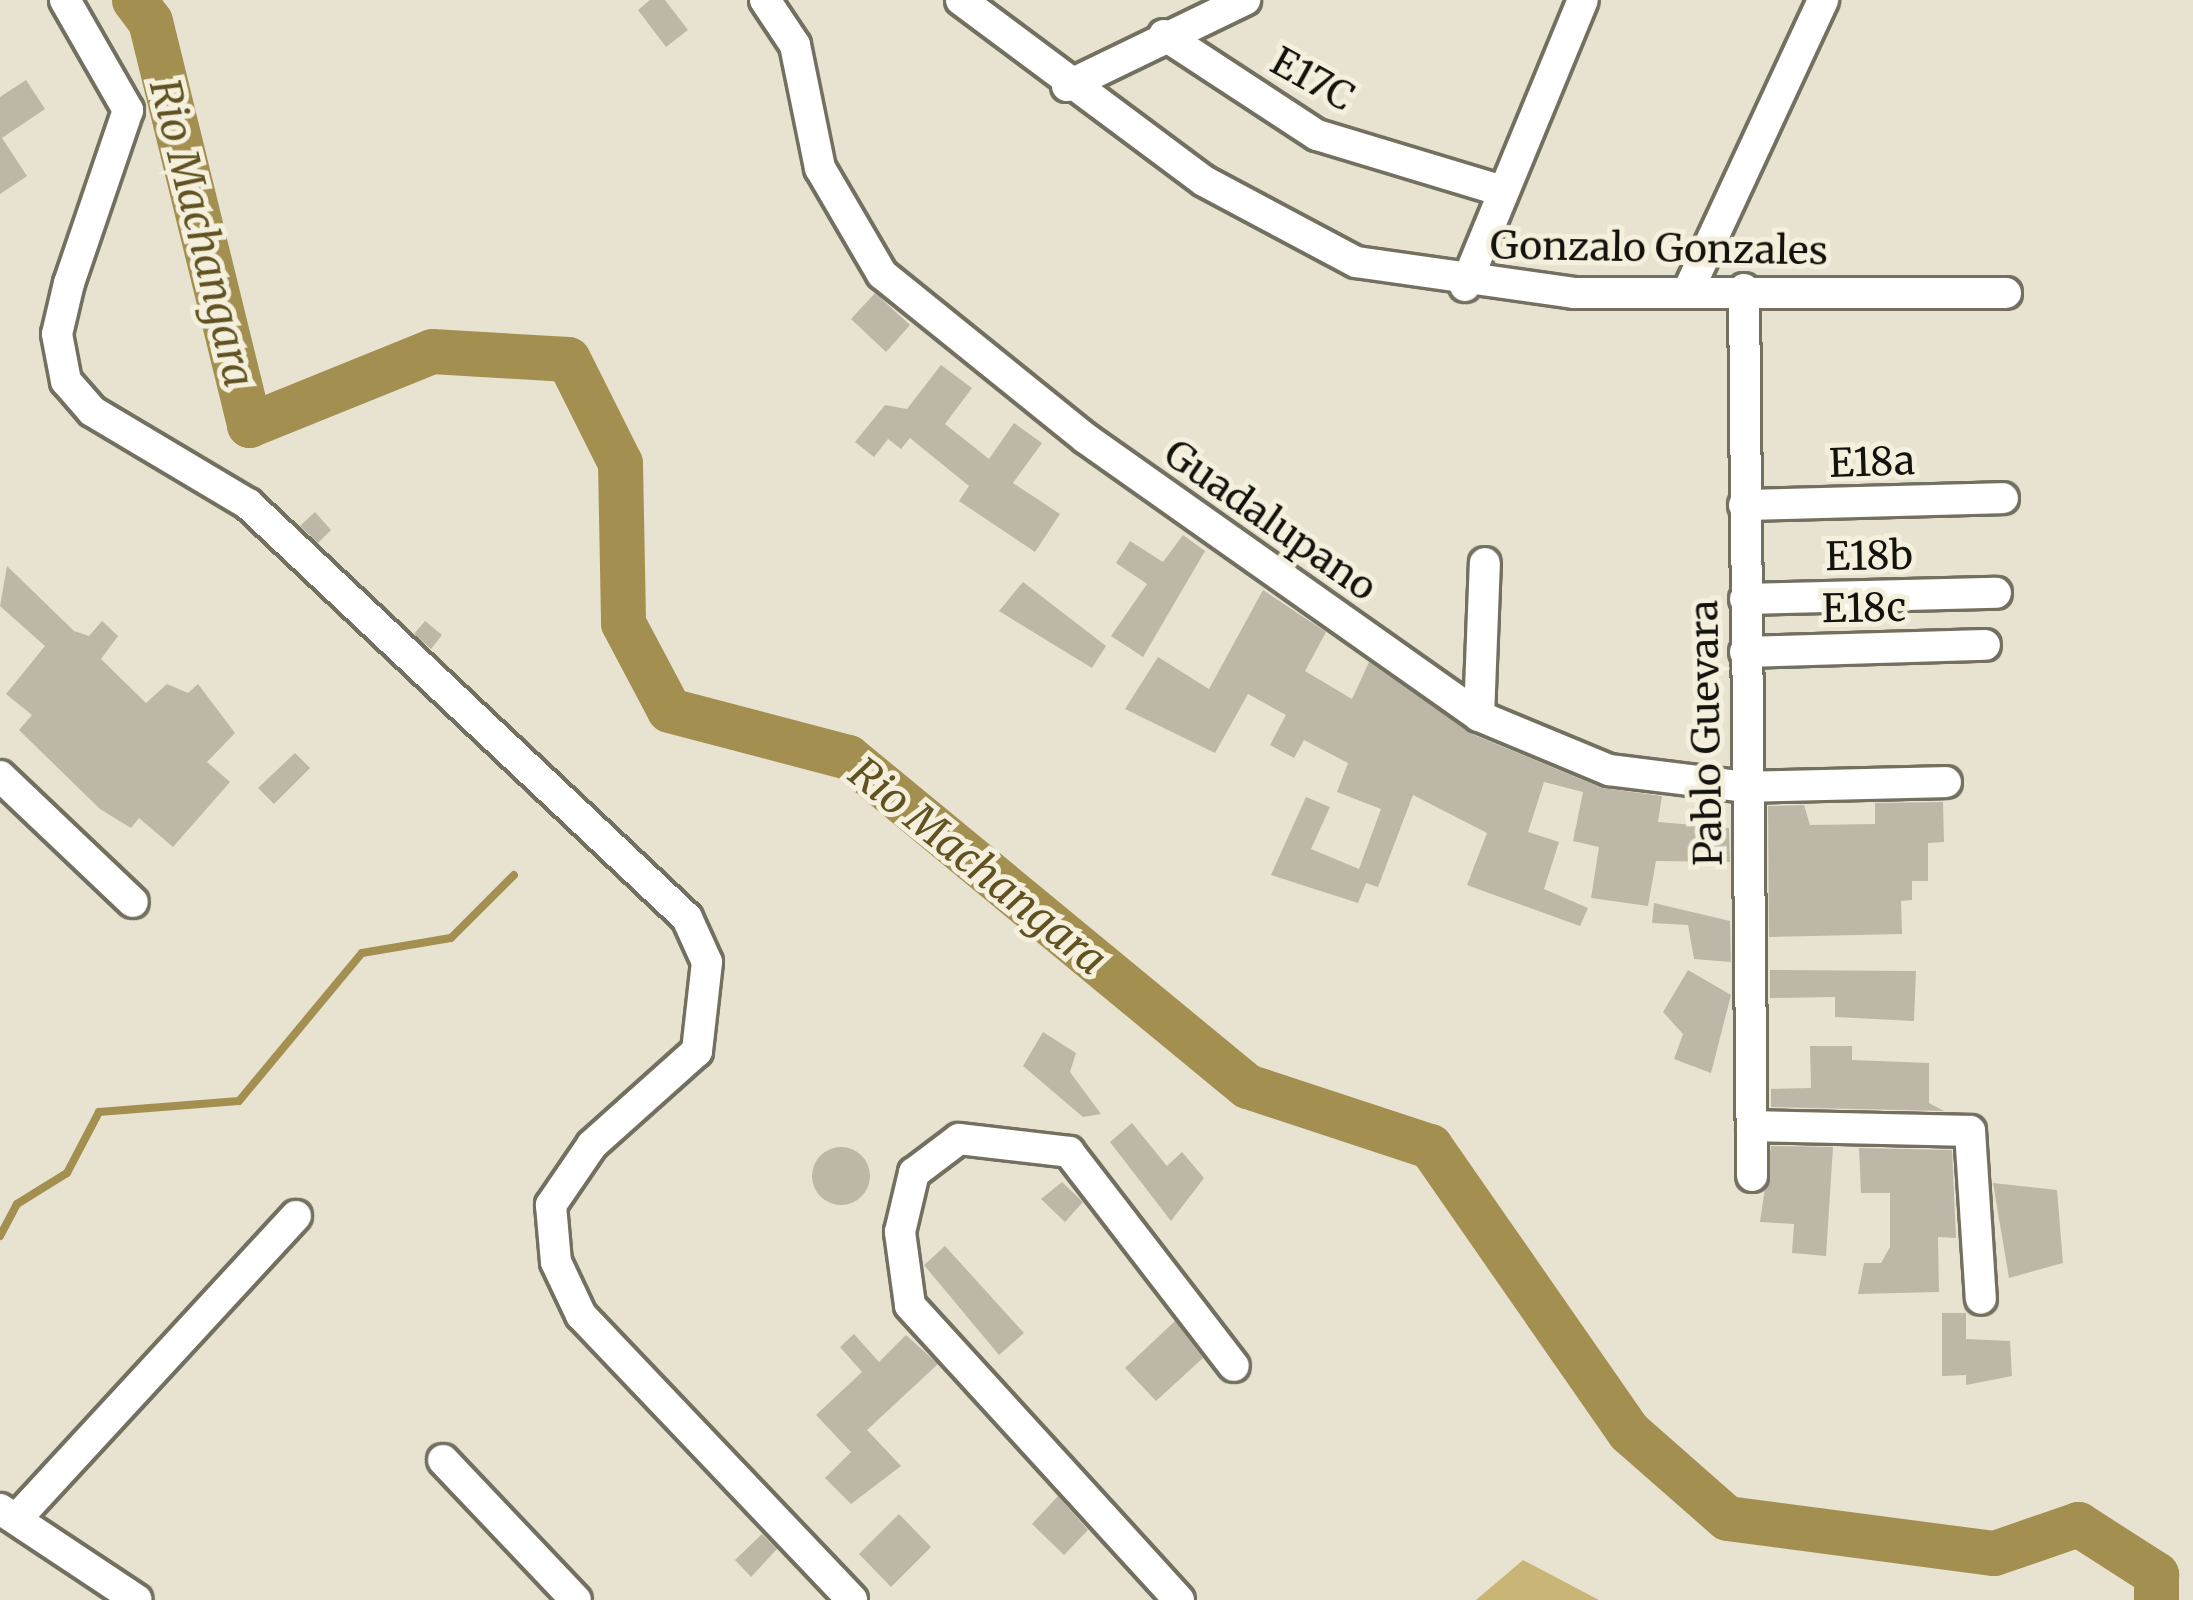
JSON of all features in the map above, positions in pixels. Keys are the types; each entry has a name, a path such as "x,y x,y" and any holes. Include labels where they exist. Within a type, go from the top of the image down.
{"street":[{"path":"65,0 128,110 69,283 58,334 66,381 92,411 248,505 687,918 707,962 697,1051 592,1145 551,1205 556,1262 581,1315 852,1600"},
{"name":"Guadalupano","path":"765,0 794,45 820,168 881,274 1085,438 1479,716 1609,770 1745,787 1946,782"},
{"name":"Gonzalo Gonzales","path":"961,0 1067,86 1204,182 1356,262 1466,286 2006,293"},
{"path":"1067,86 1164,35 1245,0"},
{"path":"1466,286 1583,0"},
{"path":"1689,289 1823,0"},
{"name":"E17C","path":"1164,35 1316,135 1502,191"},
{"name":"Pablo Guevara","path":"1744,289 1752,1176"},
{"name":"E18a","path":"1744,505 2003,498"},
{"path":"1479,716 1485,563"},
{"name":"E18b","path":"1744,599 1996,593"},
{"name":"E18c","path":"1745,652 1985,645"},
{"path":"0,776 134,902"},
{"path":"1751,1126 1970,1131 1981,1298"},
{"path":"1179,1600 910,1305 900,1232 914,1173 959,1139 1070,1152 1234,1366"},
{"path":"137,1600 10,1512 296,1216"},
{"path":"443,1460 576,1600"}],"shaded area":[{"path":"1523,1560 1599,1600 1476,1600"}],"building":[{"path":"650,0 665,0 688,30 666,47 638,10"},
{"path":"26,80 45,109 2,138 27,176 0,194 0,97"},
{"path":"875,293 910,325 886,352 851,319"},
{"path":"941,365 972,388 945,424 989,459 1014,423 1042,443 1013,483 1060,514 1035,552 959,501 969,486 910,438 901,449 888,439 874,457 855,442 885,405 907,409"},
{"path":"315,512 331,530 318,543 300,526"},
{"path":"1183,535 1205,551 1143,657 1111,636 1147,584 1116,563 1130,541 1163,562"},
{"path":"7,566 74,631 89,636 102,621 118,636 101,659 146,703 167,684 188,693 198,684 235,733 207,762 230,782 173,847 139,818 131,828 100,809 19,730 32,715 6,694 45,646 0,606"},
{"path":"1023,582 1106,646 1092,668 999,611"},
{"path":"1263,590 1326,632 1305,671 1352,699 1369,662 1472,734 1602,788 1662,796 1658,822 1729,828 1730,862 1656,861 1648,906 1591,898 1599,847 1573,841 1583,792 1544,782 1528,832 1559,842 1544,889 1588,908 1580,926 1467,885 1487,833 1413,795 1378,887 1366,883 1358,903 1271,875 1306,797 1330,807 1311,849 1359,869 1381,809 1337,792 1348,763 1304,740 1294,758 1270,745 1286,715 1248,694 1215,753 1125,709 1158,657 1209,689"},
{"path":"425,621 442,635 431,649 414,634"},
{"path":"295,753 310,768 274,804 258,788"},
{"path":"1943,802 1944,842 1928,843 1928,881 1912,881 1912,900 1901,901 1902,934 1769,937 1768,806 1804,805 1810,825 1875,824 1875,803"},
{"path":"1654,903 1730,921 1731,962 1694,959 1688,925 1652,923"},
{"path":"1688,970 1731,995 1711,1073 1674,1059 1683,1034 1663,1012"},
{"path":"1770,970 1916,971 1914,1021 1835,1017 1835,997 1770,998"},
{"path":"1043,1032 1076,1053 1070,1072 1101,1114 1083,1117 1023,1066"},
{"path":"1810,1046 1852,1046 1852,1060 1929,1063 1929,1103 1944,1111 1771,1107 1771,1089 1811,1088"},
{"path":"1132,1123 1167,1166 1182,1152 1204,1178 1171,1221 1110,1142"},
{"path":"1771,1146 1833,1147 1826,1256 1792,1253 1794,1224 1760,1222"},
{"path":"841,1147 861,1156 870,1176 861,1196 841,1205 821,1196 812,1176 821,1156"},
{"path":"1859,1148 1952,1150 1956,1238 1938,1237 1939,1292 1858,1294 1864,1263 1881,1263 1890,1247 1890,1193 1861,1193"},
{"path":"1062,1182 1083,1202 1065,1222 1041,1199"},
{"path":"1993,1183 2057,1190 2063,1263 2009,1278"},
{"path":"945,1246 1024,1333 999,1355 924,1265"},
{"path":"1942,1313 1966,1313 1966,1339 2010,1341 2012,1376 1966,1385 1966,1375 1942,1376"},
{"path":"1175,1321 1203,1358 1156,1401 1125,1368"},
{"path":"854,1334 879,1362 906,1335 938,1364 867,1430 901,1466 851,1504 825,1478 851,1452 816,1415 862,1372 840,1347"},
{"path":"1058,1496 1088,1530 1064,1555 1032,1524"},
{"path":"899,1514 931,1547 891,1587 859,1554"},
{"path":"762,1534 777,1549 751,1577 735,1560"}],"waterway":[{"name":"Rio Machangara","path":"134,0 150,21 249,425 432,351 568,359 620,463 623,623 669,710 848,757 1247,1086 1430,1146 1629,1432 1727,1518 1994,1553 2078,1524 2156,1574 2156,1600"},
{"path":"0,1236 17,1204 67,1173 99,1112 239,1101 362,953 451,938 514,875"}]}
